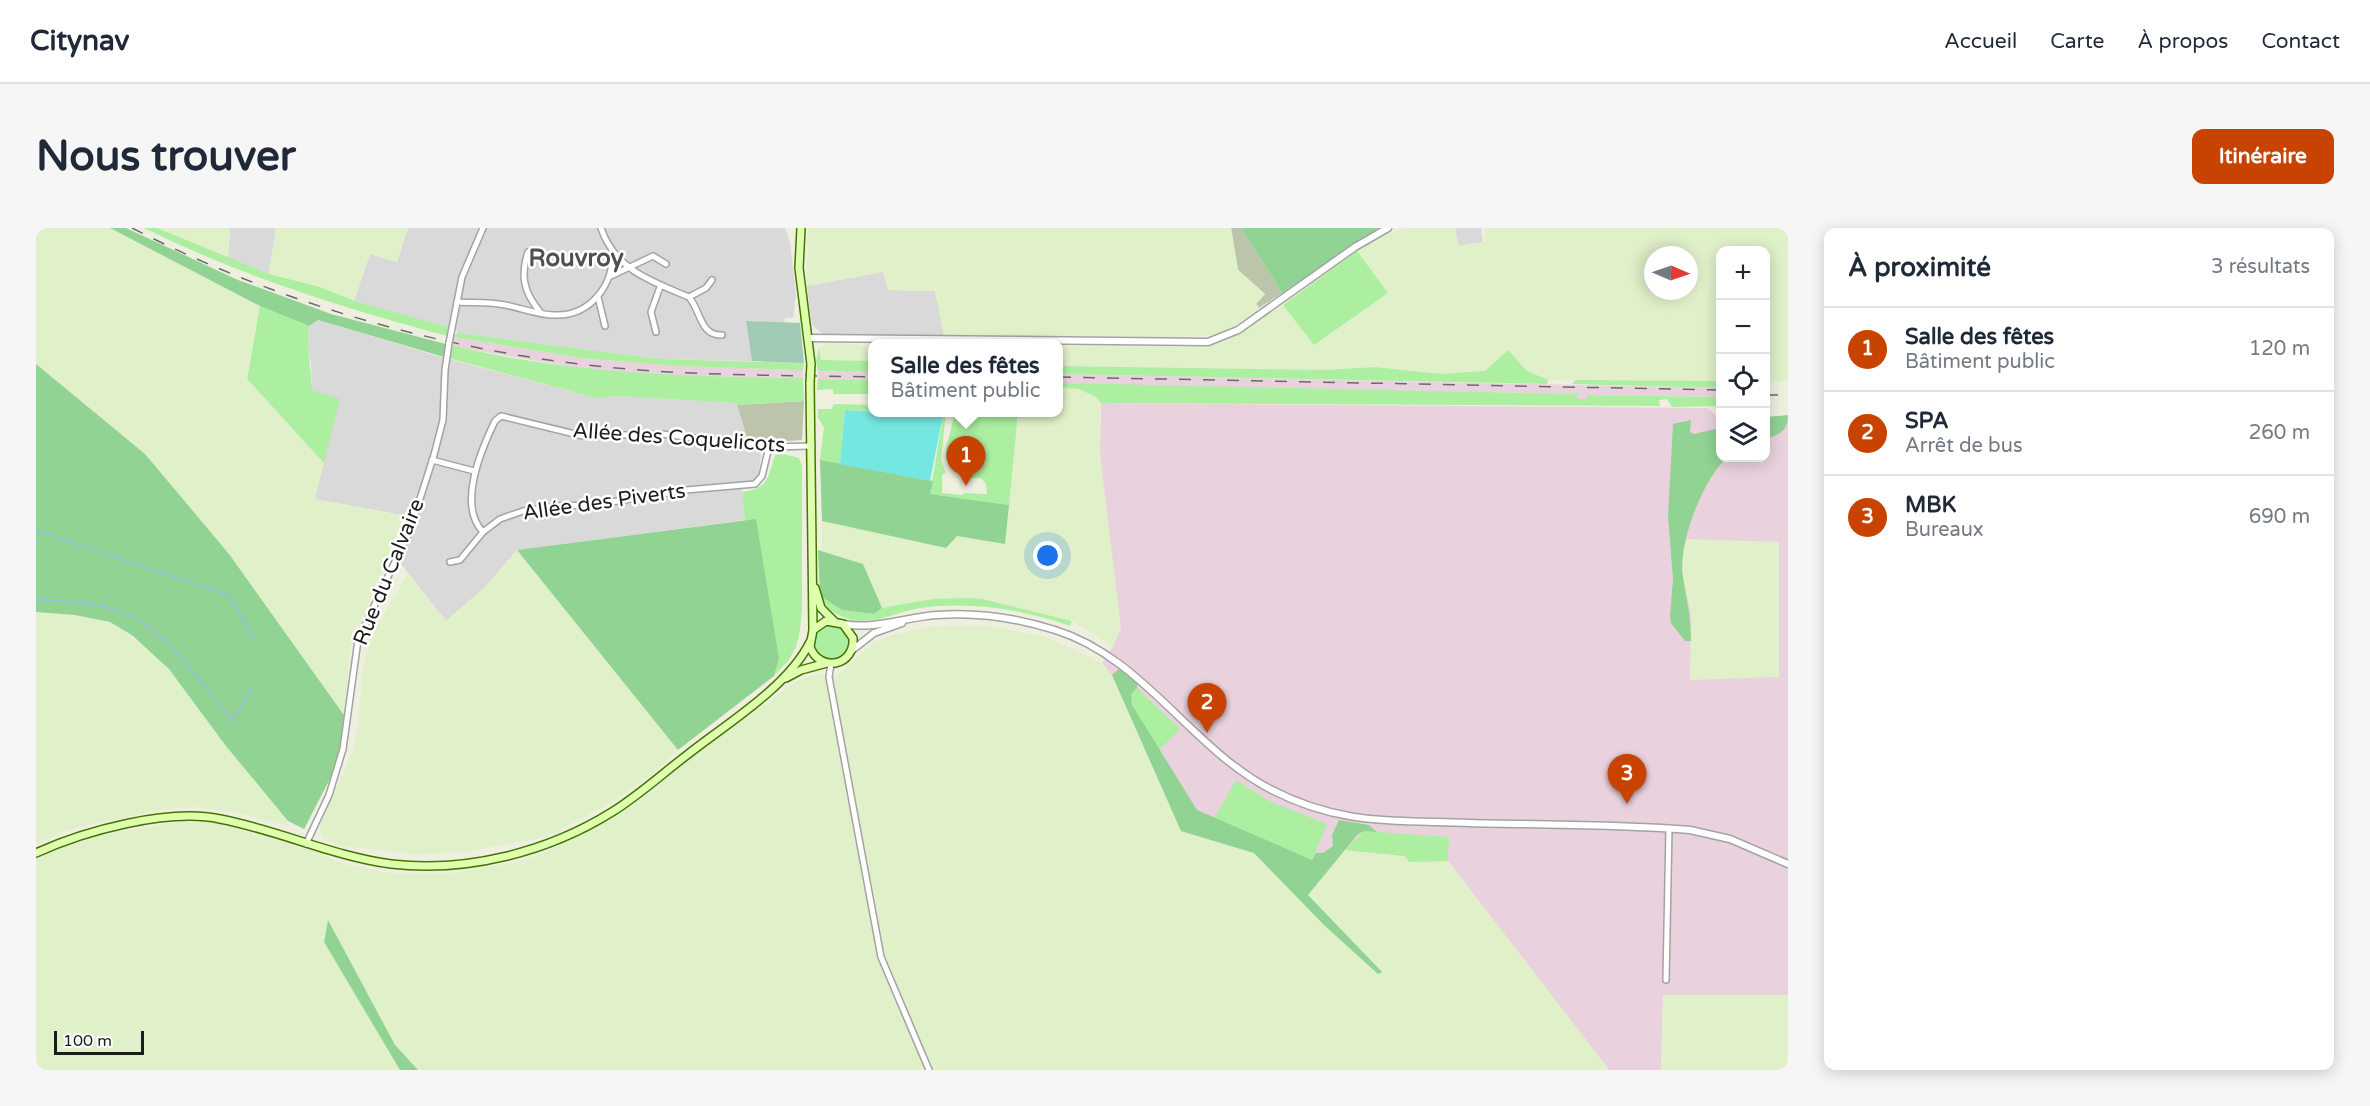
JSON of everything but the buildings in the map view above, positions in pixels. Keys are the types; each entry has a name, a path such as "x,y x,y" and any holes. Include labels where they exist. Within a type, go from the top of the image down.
{"main road":[{"path":"36,853 64,840 94,832 188,816 240,823 306,845 370,861 430,866 492,860 538,847 592,824 614,811 776,684 802,657 813,630 810,364 809,338 799,268 801,228"},
{"path":"776,684 801,670 845,659 851,652 853,638 843,624 834,621 826,614 819,603 813,571"},
{"path":"813,630 822,622 834,621"},
{"path":"810,642 814,656 829,664"}],"street":[{"name":"Rue du Calvaire","path":"306,845 329,795 343,749 358,640 410,530 432,460 443,420 445,370 457,302 466,266 483,228"},
{"path":"601,228 612,251 630,268 660,287 689,297 705,329 711,334 722,335"},
{"path":"1063,341 1208,342 1238,330 1362,242 1388,228"},
{"path":"457,302 501,304 555,315 569,313 598,297 611,276 612,251"},
{"path":"528,252 523,272 524,286 541,313"},
{"path":"611,276 652,256 666,264"},
{"path":"689,297 708,287 712,280"},
{"path":"656,332 651,312 660,287"},
{"path":"598,297 605,326"},
{"path":"809,338 909,339"},
{"name":"Allée des Coquelicots","path":"474,471 495,421 505,416 583,436 662,434 769,447 812,446"},
{"name":"Allée des Piverts","path":"483,532 500,519 523,511 567,505 586,506 686,490 755,484 762,476 769,447"},
{"path":"432,460 474,471 473,519 483,532 460,560 450,562"},
{"path":"843,624 867,627 921,617 969,614 1001,617 1056,630 1087,643 1130,672 1244,773 1280,794 1328,812 1390,823 1669,828 1730,839 1788,864"},
{"path":"851,652 874,633 921,617"},
{"path":"829,664 829,677 880,957 929,1070"},
{"path":"1666,980 1669,828"}],"shaded area":[{"path":"36,228 110,228 260,306 246,379 324,463 315,499 404,516 349,651 346,718 229,554 145,454 36,364"},
{"path":"157,228 230,228 228,260 193,245"},
{"path":"230,228 276,228 269,274 228,260"},
{"path":"276,228 408,228 397,262 370,254 354,301 320,287 269,274"},
{"path":"408,228 785,228 790,242 796,295 793,318 785,318 784,323 746,321 752,361 660,359 457,333 457,330 354,301 370,254 397,262"},
{"path":"808,228 1231,228 1238,270 1265,294 1256,304 1259,308 1230,329 1214,335 1164,338 944,335 935,291 888,290 883,272 807,286"},
{"path":"1231,228 1241,228 1282,293 1259,308 1256,304 1265,294 1238,270"},
{"path":"1405,228 1455,228 1459,246 1485,242 1485,228 1788,228 1788,381 1770,381 1770,246 1716,246 1716,381 1545,380 1527,371 1495,364 1485,371 1441,374 1375,367 1325,370 1063,366 1063,346 1207,347 1225,341 1283,305 1314,345 1388,293 1357,251 1384,235"},
{"path":"1455,228 1481,228 1483,242 1458,246"},
{"path":"883,272 888,290 935,291 944,335 823,334 812,325 807,286"},
{"path":"318,320 434,355 596,398 616,396 736,403 748,437 748,446 759,450 761,455 758,478 753,481 741,481 745,520 517,550 485,587 446,621 393,554 407,516 315,499 311,363 306,347 309,326"},
{"path":"746,321 800,323 804,363 752,361"},
{"path":"454,337 581,358 677,366 803,370 803,378 691,376 589,370 451,345"},
{"path":"828,343 868,346 868,361 820,360 819,348"},
{"path":"818,371 868,372 868,380 818,379"},
{"path":"1063,374 1716,388 1716,397 1588,395 1587,399 1578,399 1577,394 1109,385 1063,383"},
{"path":"1063,387 1079,389 1096,397 1101,403 1100,454 1121,628 1113,646 1072,621 982,599 933,599 882,608 863,564 822,551 822,521 946,548 957,535 1005,544 1018,417 1063,417"},
{"path":"804,401 802,440 761,443 748,440 737,405"},
{"path":"1101,403 1707,408 1716,416 1716,462 1770,462 1770,423 1788,418 1788,995 1663,995 1661,1070 1609,1070 1448,861 1308,895 1181,831 1112,675 1102,663 1113,646 1100,454"},
{"path":"845,410 868,411 868,417 943,417 930,481 840,464"},
{"path":"1687,539 1779,542 1779,677 1690,680 1691,613 1682,576 1683,551"},
{"path":"517,550 678,750 653,774 614,801 554,833 536,839 464,852 414,854 343,846 324,839 320,832 320,825 353,751 359,719 362,673 369,644 408,574 446,621 485,587"},
{"path":"36,612 75,615 110,622 149,649 169,669 288,821 287,826 230,811 194,807 164,809 70,829 36,844"},
{"path":"981,625 1044,636 1102,663 1112,675 1181,831 1254,853 1325,925 1378,973 1381,972 1308,895 1345,850 1405,856 1409,862 1448,861 1609,1070 418,1070 395,1045 328,921 324,942 400,1070 36,1070 36,859 52,851 102,835 173,823 215,822 319,853 344,864 395,874 446,874 521,861 546,852 634,804 687,760 800,679 820,674 837,676 871,644 892,635 927,627"},
{"path":"1663,995 1788,995 1788,1070 1661,1070"}],"green space":[{"path":"110,228 126,228 238,280 331,314 446,344 444,357 318,320 309,326 260,306"},
{"path":"144,228 157,228 269,274 320,287 355,301 448,327 447,336 293,290 218,261"},
{"path":"1241,228 1379,228 1282,293"},
{"path":"1357,251 1388,293 1314,345 1283,305"},
{"path":"260,306 309,326 308,350 312,390 340,399 324,463 247,379"},
{"path":"457,333 660,359 804,363 803,370 677,366 581,358 454,337"},
{"path":"451,345 495,355 582,368 714,376 803,378 804,401 737,405 735,403 616,396 596,398 448,358"},
{"path":"819,348 821,360 868,361 868,372 818,371 816,361"},
{"path":"1508,350 1527,371 1548,380 1547,384 1063,374 1063,366 1325,370 1375,367 1441,374 1485,371"},
{"path":"36,364 145,454 229,554 346,718 334,771 304,829 288,821 226,746 169,669 133,636 110,622 75,615 36,612"},
{"path":"818,379 868,380 868,394 833,394 833,389 817,390"},
{"path":"1575,380 1716,381 1716,388 1572,384"},
{"path":"1063,383 1577,394 1578,399 1587,399 1587,395 1716,397 1716,406 1672,407 1667,399 1659,400 1660,406 1101,403 1096,397 1079,389 1063,387"},
{"path":"833,405 868,405 868,411 845,410 840,464 820,460 824,427 818,418 818,409 832,409"},
{"path":"1788,415 1785,428 1770,437 1770,417"},
{"path":"943,417 946,417 941,460 946,473 942,475 942,493 963,495 964,493 987,494 986,484 981,478 966,478 965,472 951,469 946,458 946,448 954,417 1018,417 1009,505 930,494"},
{"path":"1691,420 1690,432 1694,434 1716,429 1716,462 1723,462 1701,496 1684,548 1682,564 1690,616 1691,641 1685,641 1671,623 1670,616 1673,579 1668,516 1673,424"},
{"path":"783,454 799,458 802,466 802,610 796,647 788,661 774,676 779,659 745,520 742,492 762,485 766,481 775,455"},
{"path":"820,460 933,481 930,494 1009,505 1005,544 957,536 946,548 822,521"},
{"path":"756,519 779,659 774,676 678,750 517,550"},
{"path":"818,550 863,564 882,608 874,614 842,610 820,596"},
{"path":"820,596 842,610 874,614 882,608 933,599 982,599 1072,621 1070,626 1015,611 958,605 920,608 876,619 856,621 832,611"},
{"path":"832,624 845,629 850,642 845,655 832,660 819,655 814,642 819,629"},
{"path":"1119,669 1137,683 1137,688 1131,694 1132,705 1197,810 1312,860 1316,853 1323,853 1333,846 1332,835 1339,820 1369,825 1377,832 1364,831 1357,835 1308,895 1382,972 1378,974 1325,926 1254,853 1181,831 1112,675"},
{"path":"1137,688 1180,729 1159,750 1132,705 1131,694"},
{"path":"1236,780 1271,802 1327,824 1312,860 1214,819"},
{"path":"1364,831 1449,837 1448,861 1409,862 1405,856 1345,850"},
{"path":"328,920 395,1045 418,1070 400,1070 324,942"}],"waterway":[{"path":"36,530 228,595 254,638"},
{"path":"36,600 105,607 142,622 171,647 232,721 252,688"}],"railway":[{"path":"132,228 244,279 303,300 362,319 482,349 638,370 739,375 868,377"},
{"path":"1063,377 1716,390"},
{"path":"1770,395 1788,395"}],"place":[{"name":"Salle des fêtes","path":"966,486"},
{"name":"SPA","path":"1207,733"},
{"name":"MBK","path":"1627,804"}],"district":[{"name":"Rouvroy","path":"576,258"}]}
